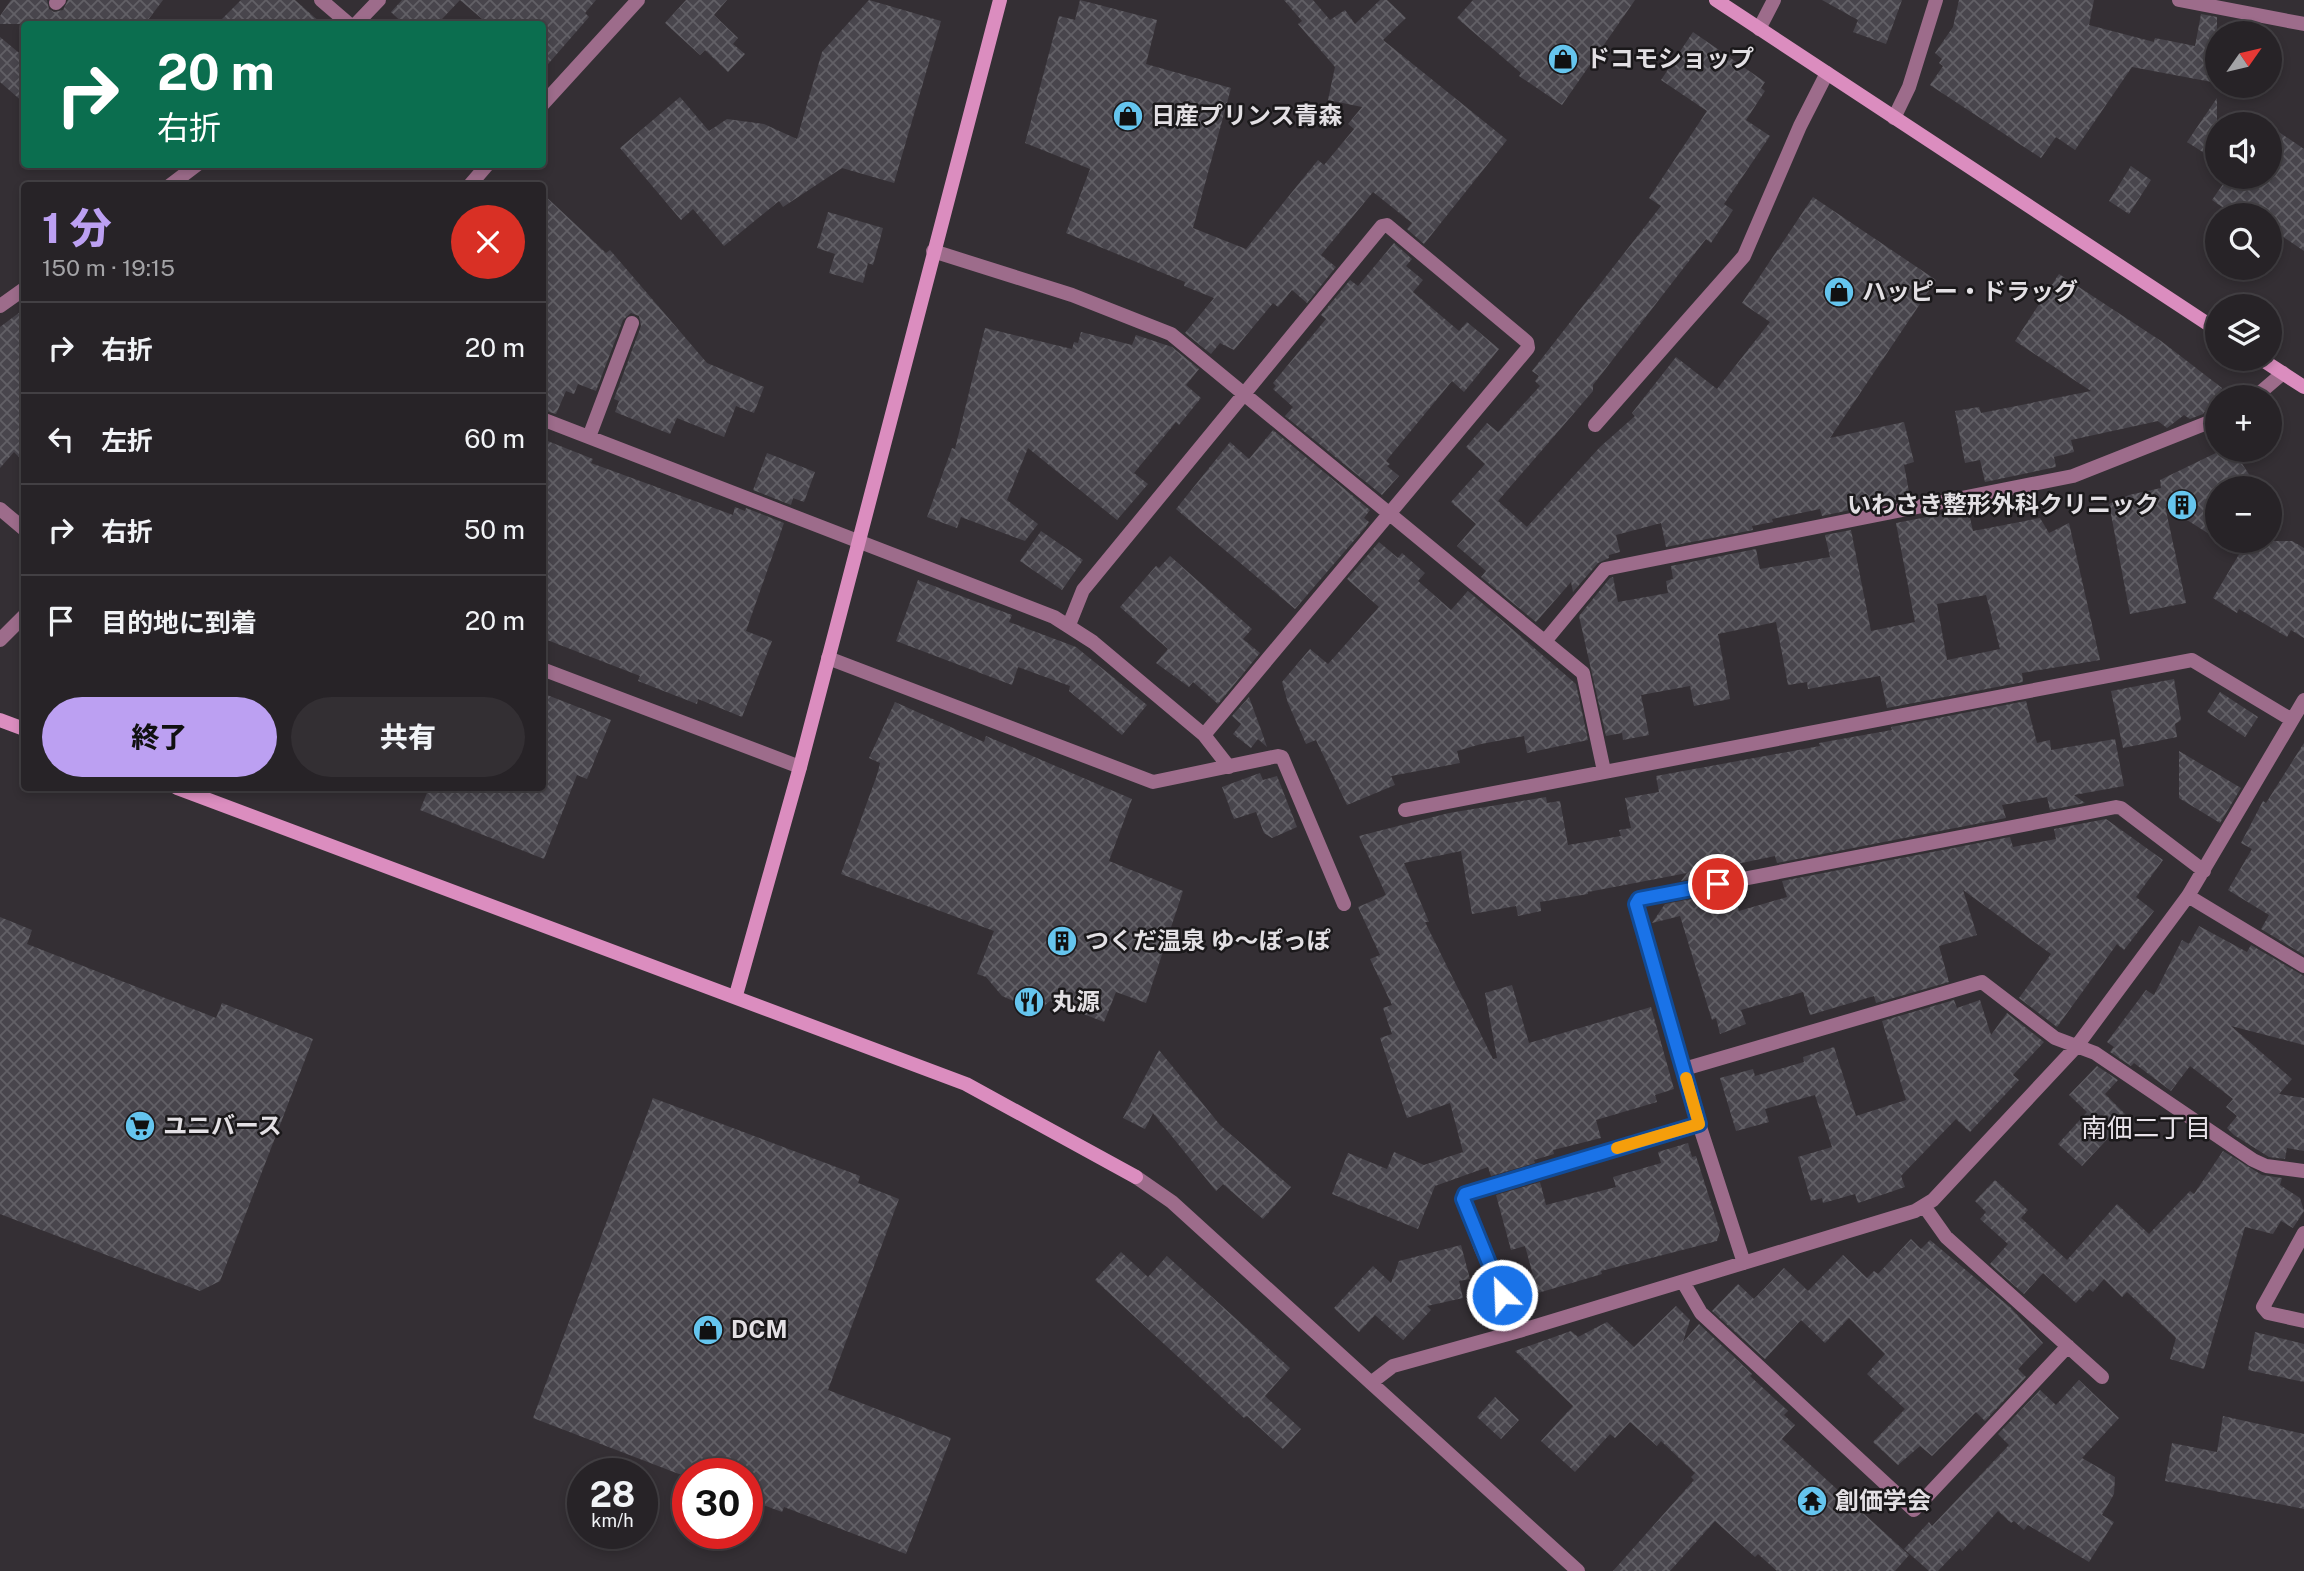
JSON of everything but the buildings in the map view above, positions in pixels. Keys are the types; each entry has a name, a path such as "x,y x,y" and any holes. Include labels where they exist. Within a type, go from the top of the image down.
{"street":[{"path":"321,0 346,21"},
{"path":"359,21 379,0"},
{"path":"546,101 638,0"},
{"path":"736,995 800,767 1000,0"},
{"path":"1716,0 2205,322"},
{"path":"1759,29 1774,0"},
{"path":"1894,118 1909,87 1936,0"},
{"path":"2179,0 2304,24"},
{"path":"1595,425 1744,256 1800,126 1827,73"},
{"path":"174,182 193,168"},
{"path":"472,182 485,168"},
{"path":"1069,625 1083,590 1382,226 1388,225 1527,342 1528,348 1204,736"},
{"path":"933,251 1072,295 1161,328 1546,640 1587,679 1604,771"},
{"path":"0,306 21,291"},
{"path":"589,437 632,323"},
{"path":"2280,371 2304,387"},
{"path":"2269,385 2283,373"},
{"path":"546,421 1069,625 1204,736 1229,767"},
{"path":"1546,640 1605,569 2073,477 2205,424"},
{"path":"0,509 21,526"},
{"path":"0,640 21,620"},
{"path":"828,658 1153,782 1278,755 1282,758 1344,904"},
{"path":"1405,810 2192,660 2292,720"},
{"path":"546,671 800,767"},
{"path":"1372,1382 1393,1366 1683,1282 1924,1206 2076,1047 2188,897 2304,700"},
{"path":"0,720 21,728"},
{"path":"185,791 736,995 966,1084 1136,1177 1172,1202 1578,1571"},
{"path":"1744,1263 1699,1124 1636,904 1639,899 2116,807 2121,808 2204,871"},
{"path":"2188,897 2304,966"},
{"path":"1684,1069 1982,982 2055,1038 2095,1053 2253,1160 2266,1166 2304,1171"},
{"path":"1519,1331 1481,1248 1463,1199 1465,1194 1699,1124"},
{"path":"1924,1206 1946,1237 2102,1377"},
{"path":"2304,1233 2263,1307 2268,1313 2304,1321"},
{"path":"1683,1282 1701,1313 1914,1510 1917,1510 2068,1346"}],"slow traffic":[{"path":"1617,1148 1699,1124 1686,1078"}],"place":[{"name":"ドコモショップ","path":"1563,59"},
{"name":"日産プリンス青森","path":"1128,116"},
{"name":"ハッピー・ドラッグ","path":"1839,292"},
{"name":"いわさき整形外科クリニック","path":"2182,505"},
{"name":"つくだ温泉 ゆ～ぽっぽ","path":"1062,941"},
{"name":"丸源","path":"1029,1002"},
{"name":"ユニバース","path":"140,1126"},
{"name":"DCM","path":"708,1330"},
{"name":"創価学会","path":"1812,1501"}],"district":[{"name":"南佃二丁目","path":"2146,1128"}],"route":[{"path":"1502,1295 1463,1199 1465,1194 1699,1124 1636,904 1639,899 1718,884"}]}
